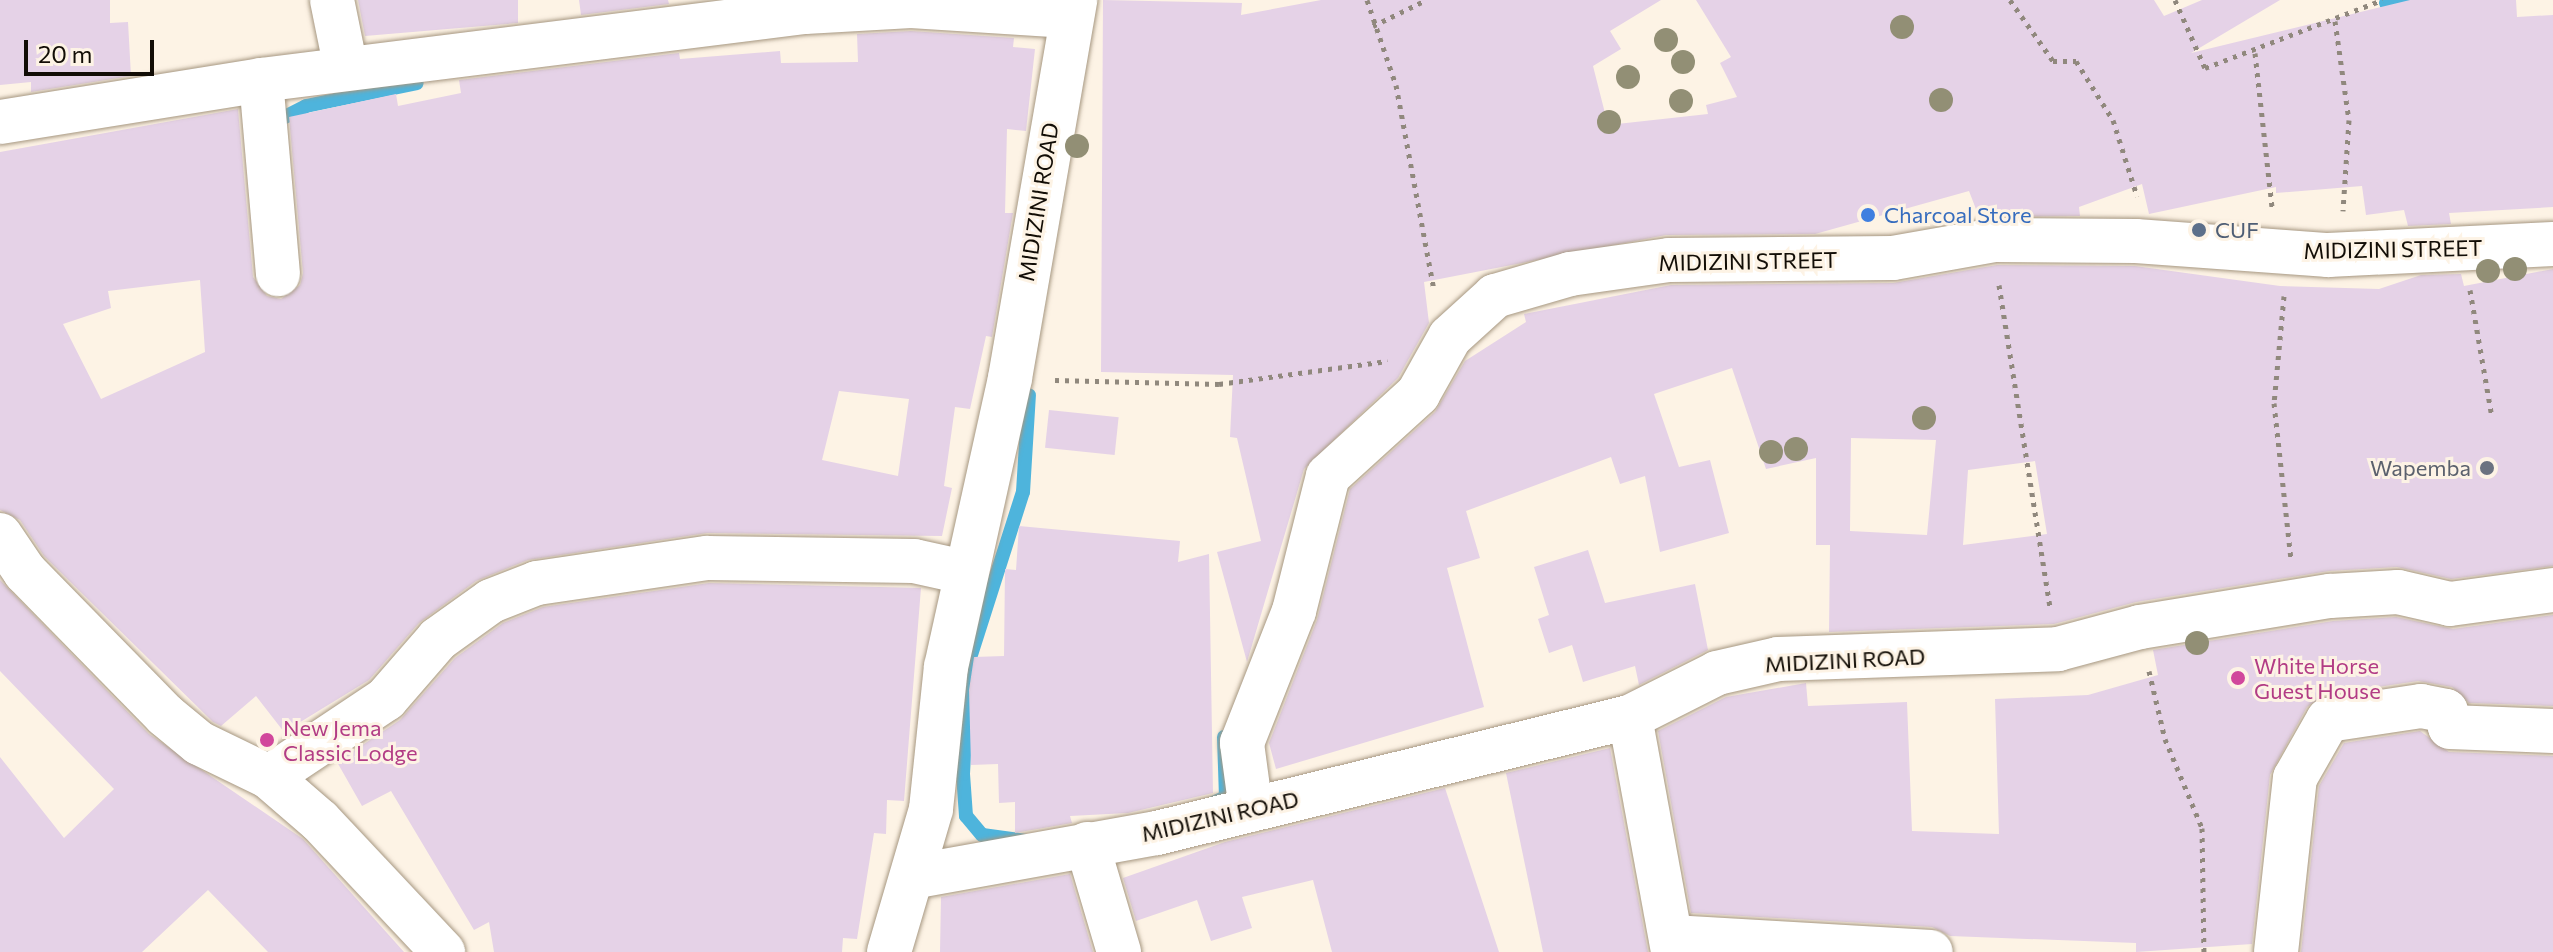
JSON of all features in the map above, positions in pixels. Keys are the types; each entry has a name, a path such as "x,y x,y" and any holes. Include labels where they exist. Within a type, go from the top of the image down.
{"street":[{"path":"332,0 346,69"},
{"path":"0,122 261,80 805,12 911,6 1072,8"},
{"name":"MIDIZINI ROAD","path":"889,952 917,876 964,572 1010,378 1072,8"},
{"path":"261,80 278,274"},
{"name":"MIDIZINI STREET","path":"1251,810 1242,743 1294,611 1328,476 1418,394 1447,348 1495,296 1570,274 1669,260 1893,258 1995,240 2136,241 2328,255 2553,244"},
{"path":"0,535 12,582 199,743 269,777 320,821 443,952"},
{"path":"269,777 386,699 438,639 491,601 537,583 707,558 914,561 964,572"},
{"name":"MIDIZINI ROAD","path":"917,876 1251,810 1630,717 1717,673 1778,659 2058,649 2140,627 2297,601 2398,592 2450,604 2553,590"},
{"path":"2276,952 2295,778 2328,720 2421,706 2446,711 2450,727 2553,731"},
{"path":"1630,717 1672,944 1931,952"},
{"path":"1087,844 1119,952"}],"path":[{"path":"1010,378 1219,384 1447,348 1430,279 1396,85 1373,26 1367,0"},
{"path":"1373,26 1426,0"},
{"path":"2010,0 2053,61 2076,61 2113,120 2136,180 2136,241"},
{"path":"2175,0 2203,67 2255,53 2382,0"},
{"path":"2328,255 2345,202 2350,149 2335,21"},
{"path":"2255,53 2272,205 2267,249 2285,272 2274,403 2297,601"},
{"path":"1995,240 2006,345 2058,649"},
{"path":"2467,249 2492,417"},
{"path":"2140,627 2165,739 2202,828 2204,952"}],"building":[{"path":"0,0 110,0 110,23 128,22 131,76 31,92 31,82 0,85"},
{"path":"358,0 518,0 518,23 365,36"},
{"path":"579,0 668,0 669,4 581,15"},
{"path":"1103,0 1242,3 1241,15 1321,0 1661,0 1610,31 1621,49 1593,66 1608,125 1708,114 1706,105 1737,97 1720,63 1731,57 1696,0 2154,0 2164,16 2202,0 2280,0 2191,53 2410,0 2516,0 2517,17 2553,15 2553,207 2449,213 2451,224 2408,226 2404,210 2366,215 2362,186 2276,193 2276,187 2149,214 2142,184 2079,207 2080,216 1979,217 1969,191 1815,234 1666,235 1424,282 1429,323 1398,378 1304,469 1247,662 1217,552 1261,541 1237,438 1230,437 1233,375 1101,372"},
{"path":"911,31 1014,38 1013,47 1035,49 1026,131 1007,129 1005,213 1013,213 992,337 986,336 970,409 955,407 944,486 952,488 942,536 707,533 528,560 476,581 419,623 369,680 284,732 256,696 221,726 213,722 44,556 20,520 0,510 0,152 238,109 253,277 267,296 281,299 300,285 303,273 289,117 396,94 398,106 461,93 459,80 679,53 680,59 780,51 781,63 858,62 857,34","holes":["200,280 205,352 101,399 63,324 111,308 108,291","839,391 909,399 898,476 822,460"]},
{"path":"1997,265 2135,266 2280,286 2379,289 2421,275 2461,274 2464,286 2553,269 2553,566 2451,579 2397,567 2329,571 2136,602 2054,624 1829,632 1830,545 1816,545 1816,458 1766,469 1732,368 1654,394 1679,467 1710,460 1729,533 1660,552 1645,476 1620,484 1611,457 1466,511 1480,558 1447,568 1484,707 1276,769 1269,743 1317,620 1350,489 1435,412 1465,361 1526,322 1524,314 1671,285 1893,283","holes":["1851,438 1936,440 1927,535 1850,531","2035,461 2047,534 1963,545 1968,470"]},
{"path":"1049,410 1119,417 1115,455 1045,448"},
{"path":"1019,526 1180,541 1178,562 1209,554 1213,793 1128,813 1070,816 1072,823 1015,833 1015,802 999,803 998,764 971,765 969,690 974,657 1004,656 1005,569 1016,570"},
{"path":"1588,550 1605,603 1695,584 1708,650 1639,685 1635,666 1583,682 1572,645 1549,653 1538,619 1549,615 1534,567"},
{"path":"0,580 149,734 303,839 404,952 268,952 208,890 142,952 0,952 0,757 64,838 114,789 0,671"},
{"path":"709,583 921,588 904,801 887,800 886,834 874,833 857,939 843,938 842,952 494,952 489,922 474,930 391,791 362,806 337,762 400,720 455,658 503,623 543,607"},
{"path":"2553,615 2553,706 2469,703 2452,687 2418,681 2324,695 2307,707 2270,775 2252,944 2136,952 2136,943 1950,936 1932,927 1691,913 1658,731 1726,697 1806,683 1808,706 1907,702 1912,831 1999,834 1995,699 2088,695 2158,675 2153,650 2333,621 2396,617 2453,629"},
{"path":"2420,731 2449,752 2553,756 2553,952 2301,952 2319,786 2344,743"},
{"path":"1610,748 1648,952 1543,952 1506,773"},
{"path":"1445,788 1499,952 1332,952 1313,880 1242,897 1252,928 1211,941 1197,900 1136,921 1123,878 1225,842"},
{"path":"1070,874 1093,952 940,952 941,897"}],"waterway":[{"path":"2386,3 2405,0"},
{"path":"271,124 306,106 417,83"},
{"path":"1026,841 982,835 966,816 963,774 969,661 1023,492 1029,395"},
{"path":"1213,803 1226,797 1224,737"}],"place":[{"name":"Charcoal Store","path":"1868,215"},
{"name":"CUF","path":"2199,230"},
{"name":"Wapemba","path":"2487,468"},
{"name":"White Horse Guest House","path":"2238,678"},
{"name":"New Jema Classic Lodge","path":"267,740"}]}
